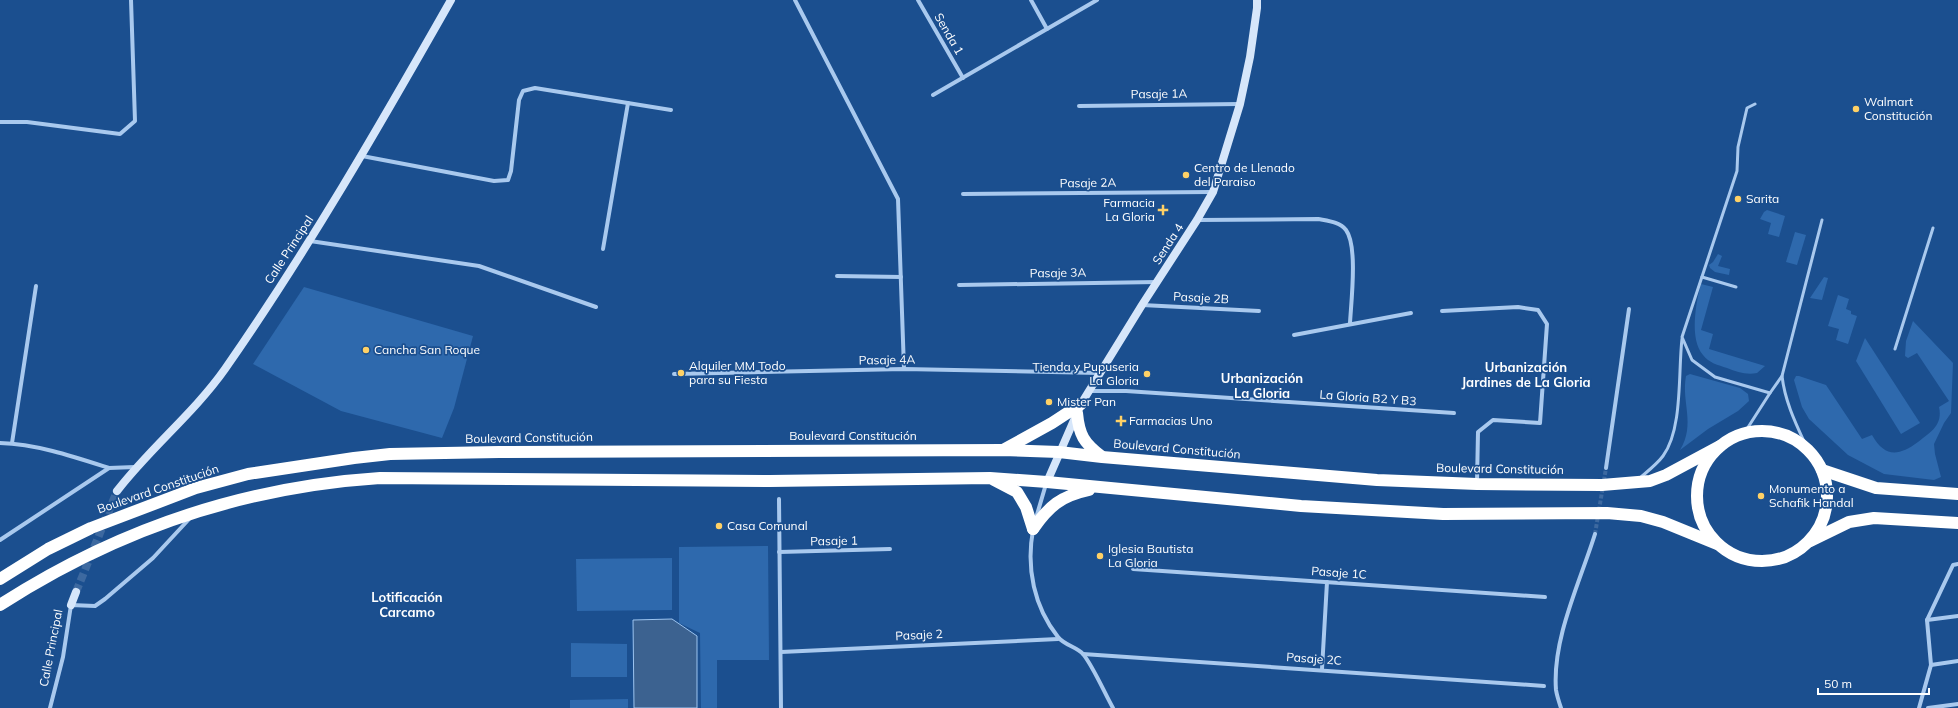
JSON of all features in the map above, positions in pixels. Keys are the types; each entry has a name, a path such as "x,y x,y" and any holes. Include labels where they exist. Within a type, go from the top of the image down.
{"highway":[{"path":"1003,450 1079,409 1079,429 1088,446 1102,457"},
{"path":"1717,544 1704,527 1698,513 1696,498 1702,469 1709,456 1732,438 1745,432 1761,430 1778,432 1793,438 1807,448 1822,470 1827,493 1826,509 1821,524 1807,543"},
{"name":"Boulevard Constitución","path":"0,579 48,549 91,528 196,488 248,474 390,454 499,452 1003,450 1059,452 1102,457 1377,480 1477,484 1602,485 1650,482 1720,446"},
{"path":"1822,470 1876,488 1958,494"},
{"path":"0,605 23,590 106,546 198,510 255,494 325,483 380,478 634,481 990,478 1301,506 1443,514 1607,513 1641,516 1663,522 1717,544 1729,553 1742,558 1763,562 1777,560 1790,555 1807,543 1849,522 1874,518 1958,523"},
{"path":"990,478 1017,492 1026,507 1033,528"},
{"path":"1033,528 1046,511 1061,499 1072,494 1101,488"}],"street":[{"path":"0,122 27,122 120,134 135,121 131,0"},
{"name":"Calle Principal","path":"117,491 136,467 179,423 224,370 310,241 362,156 452,0"},
{"path":"795,0 898,199 904,370"},
{"name":"Senda 1","path":"918,0 963,78"},
{"path":"1031,0 1047,29"},
{"path":"934,95 1097,0"},
{"name":"Senda 4","path":"1047,482 1059,452 1089,391 1197,220 1213,192 1240,104 1250,57 1257,0"},
{"path":"362,156 494,181 508,180 511,171 519,100 523,91 535,88 671,110"},
{"path":"603,249 628,103"},
{"name":"Pasaje 1A","path":"1079,106 1240,104"},
{"name":"Pasaje 2A","path":"963,194 1213,192"},
{"path":"1197,220 1318,219 1335,222 1346,230 1351,242 1353,256 1350,323"},
{"path":"310,241 479,266 596,307"},
{"path":"837,276 901,278"},
{"name":"Pasaje 3A","path":"959,284 1158,282"},
{"path":"12,443 36,286"},
{"name":"Pasaje 2B","path":"1142,305 1259,311"},
{"path":"1442,311 1518,307 1538,310 1547,324 1540,423 1493,420 1478,432 1477,484"},
{"path":"1606,468 1629,309"},
{"path":"1294,335 1350,323 1411,313"},
{"name":"Pasaje 4A","path":"674,374 904,370 1100,373"},
{"name":"La Gloria B2 Y B3","path":"1089,391 1126,391 1454,413"},
{"path":"0,443 12,443 71,456 110,468 136,467"},
{"path":"0,540 110,468"},
{"path":"1047,482 1033,528 1029,549 1032,577 1037,601 1058,639 1083,654 1113,708"},
{"path":"779,499 782,708"},
{"path":"71,605 94,606 105,599 153,558 198,510"},
{"path":"1561,708 1556,692 1556,670 1562,634 1595,534"},
{"name":"Pasaje 1","path":"779,552 890,550"},
{"path":"1919,708 1931,665 1927,620 1953,564 1958,564"},
{"name":"Pasaje 1C","path":"1133,569 1545,596"},
{"path":"1322,669 1326,582"},
{"name":"Calle Principal","path":"50,708 63,657 71,605 76,592"},
{"path":"1927,620 1958,616"},
{"name":"Pasaje 2","path":"781,652 1058,639"},
{"name":"Pasaje 2C","path":"1083,654 1322,669 1544,686"},
{"path":"1931,665 1958,661"},
{"path":"1928,708 1958,704"}],"lane":[{"path":"1635,482 1663,456 1671,439 1678,405 1682,337 1736,171 1738,147 1747,108 1755,104"},
{"path":"1745,432 1782,376 1822,220"},
{"path":"1895,349 1933,228"},
{"path":"1702,277 1736,287"},
{"path":"1682,337 1692,360 1715,376 1770,393"},
{"path":"1782,376 1784,392 1789,408 1807,448"}],"shaded area":[{"path":"1767,210 1785,216 1779,237 1768,234 1771,223 1760,219"},
{"path":"1795,232 1806,235 1797,265 1786,262"},
{"path":"1718,254 1722,256 1718,266 1730,269 1729,275 1715,272 1710,268 1709,265"},
{"path":"1824,277 1828,278 1822,300 1810,298"},
{"path":"1701,284 1713,287 1701,330 1713,334 1709,349 1765,366 1757,373 1753,374 1734,371 1708,360 1703,355 1696,340 1695,330 1697,300"},
{"name":"Cancha San Roque","path":"304,287 473,336 454,408 442,438 341,411 253,364"},
{"path":"1838,295 1849,299 1846,309 1851,311 1851,314 1857,316 1848,344 1836,340 1839,329 1828,326"},
{"path":"1913,321 1953,363 1951,413 1944,423 1934,444 1941,477 1934,480 1884,474 1848,455 1809,419 1802,407 1794,380 1796,376 1799,376 1826,385 1862,439 1872,435 1882,448 1887,451 1899,452 1905,450 1918,442 1935,428 1939,419 1939,407 1949,401 1917,353 1908,358 1905,356 1906,341"},
{"path":"1865,338 1920,423 1901,434 1856,361"},
{"path":"1690,374 1740,388 1748,394 1749,401 1738,411 1708,429 1680,450 1685,440 1687,431 1688,422 1685,386 1686,376"},
{"path":"768,546 769,660 717,660 717,708 701,708 700,633 679,623 679,547"},
{"path":"672,558 672,610 577,611 576,559"},
{"path":"672,619 697,636 697,708 634,708 633,620"},
{"path":"571,643 627,644 627,677 571,677"},
{"path":"628,699 628,708 570,708 570,700"}],"tunnel":[{"path":"1595,534 1606,468"},
{"path":"76,592 117,491"}],"place":[{"name":"Walmart Constitución","path":"1856,109"},
{"name":"Centro de Llenado del Paraiso","path":"1186,175"},
{"name":"Sarita","path":"1738,199"},
{"name":"Farmacia La Gloria","path":"1163,210"},
{"name":"Cancha San Roque","path":"366,350"},
{"name":"Alquiler MM Todo para su Fiesta","path":"681,373"},
{"name":"Tienda y Pupuseria La Gloria","path":"1147,374"},
{"name":"Mister Pan","path":"1049,402"},
{"name":"Farmacias Uno","path":"1121,421"},
{"name":"Monumento a Schafik Handal","path":"1761,496"},
{"name":"Casa Comunal","path":"719,526"},
{"name":"Iglesia Bautista La Gloria","path":"1100,556"}],"district":[{"name":"Urbanización Jardines de La Gloria","path":"1526,374"},
{"name":"Urbanización La Gloria","path":"1262,386"},
{"name":"Lotificación Carcamo","path":"407,604"}]}
